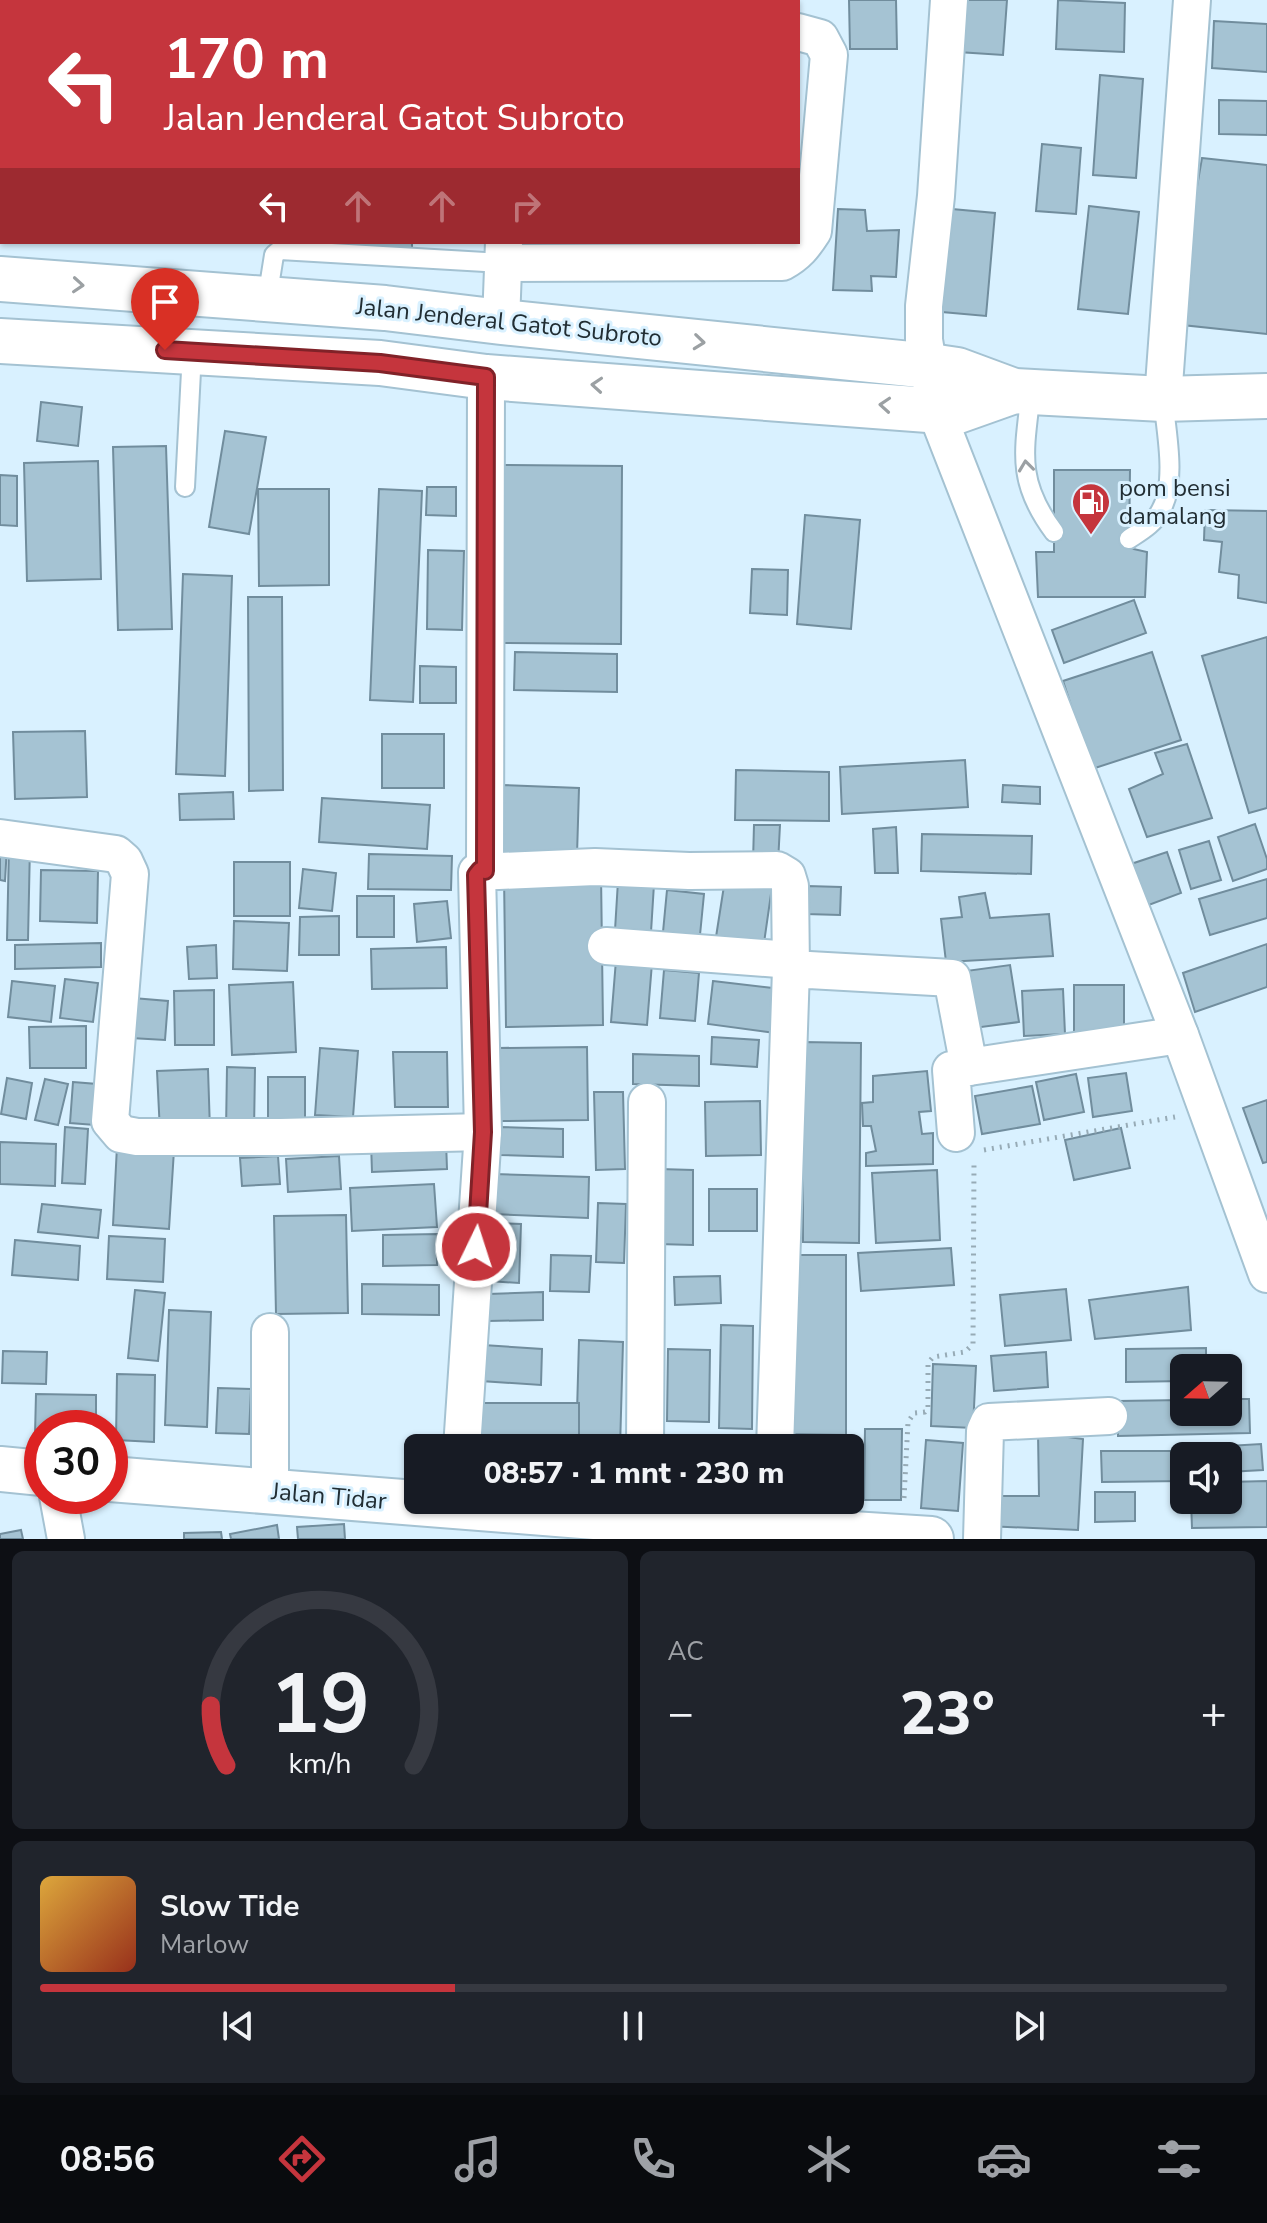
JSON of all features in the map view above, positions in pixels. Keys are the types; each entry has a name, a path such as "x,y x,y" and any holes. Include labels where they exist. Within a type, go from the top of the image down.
{"main road":[{"name":"Jalan Jenderal Gatot Subroto","path":"0,279 385,308 930,366 957,370 1023,391 1163,399 1267,396"},
{"name":"Jalan Jenderal Gatot Subroto","path":"0,341 380,363 486,377 955,412 1023,391"},
{"path":"0,1469 24,1471"},
{"name":"Jalan Tidar","path":"128,1480 404,1500"},
{"name":"Jalan Tidar","path":"576,1514 647,1520 774,1514 917,1538"}],"street":[{"path":"949,0 936,196 924,306 924,340 936,411 1180,1035 1267,1274"},
{"path":"1163,399 1192,0"},
{"path":"501,322 503,253 782,262 802,248 813,231 829,55 820,38 800,33"},
{"path":"485,871 486,377"},
{"path":"0,838 116,854 124,861 130,874 110,1121 121,1134 137,1137 267,1137 483,1132"},
{"path":"463,1434 483,1132 476,875 480,870 595,867 689,871 777,870 787,876 790,886 791,964 775,1434"},
{"path":"606,946 952,978 969,1067"},
{"path":"956,1133 951,1070 1180,1035"},
{"path":"645,1434 647,1102"},
{"path":"270,1332 270,1490"},
{"path":"982,1539 985,1431 989,1422 1109,1416"},
{"path":"61,1514 66,1539"}],"lane":[{"path":"267,299 274,255 280,250 503,253"},
{"path":"185,487 192,352"},
{"path":"1023,391 1023,460 1031,497 1054,532"},
{"path":"1129,539 1150,525 1162,509 1170,475 1163,399"}],"path":[{"path":"917,1538 908,1422 914,1413 925,1412 928,1408 928,1363 933,1357 965,1352 973,1344 974,1162 977,1154 983,1150 1208,1111"}],"building":[{"path":"849,0 896,0 897,49 850,49"},
{"path":"961,0 1007,0 1003,55 958,52"},
{"path":"1058,0 1125,3 1124,52 1056,49"},
{"path":"1214,21 1267,24 1267,72 1212,68"},
{"path":"1100,75 1143,79 1136,178 1093,175"},
{"path":"1219,100 1267,101 1267,135 1219,134"},
{"path":"1042,144 1081,148 1076,214 1036,211"},
{"path":"1202,158 1267,165 1267,334 1173,324"},
{"path":"1089,206 1139,212 1128,314 1078,309"},
{"path":"941,208 995,213 986,316 931,311"},
{"path":"838,209 865,210 867,231 899,230 896,277 871,276 872,291 833,290"},
{"path":"311,244 412,244 412,251 311,249"},
{"path":"591,244 679,244 678,251"},
{"path":"41,402 82,407 78,446 37,441"},
{"path":"225,431 266,437 249,534 209,527"},
{"path":"166,446 172,629 118,630 113,447"},
{"path":"98,461 101,579 27,581 24,463"},
{"path":"502,465 622,466 621,644 501,643"},
{"name":"pom bensi damalang","path":"1054,470 1130,470 1129,548 1147,552 1145,597 1038,597 1036,552 1054,552"},
{"path":"0,475 17,476 17,526 0,525"},
{"path":"427,487 456,487 456,516 426,515"},
{"path":"258,489 329,489 329,585 259,586"},
{"path":"379,489 422,491 413,702 370,700"},
{"path":"1205,510 1267,511 1267,603 1238,598 1239,575 1219,572 1222,542 1204,540"},
{"path":"805,515 860,520 851,629 797,624"},
{"path":"428,550 464,551 462,630 427,629"},
{"path":"752,569 788,570 787,615 750,613"},
{"path":"183,574 232,576 225,776 176,774"},
{"path":"248,597 282,597 283,790 249,791"},
{"path":"1134,600 1146,633 1064,663 1052,630"},
{"path":"1267,637 1267,808 1249,813 1202,656"},
{"path":"515,652 617,654 617,692 514,690"},
{"path":"1152,652 1181,740 1092,769 1063,681"},
{"path":"420,666 456,667 456,703 420,703"},
{"path":"85,731 87,797 15,799 13,732"},
{"path":"382,734 444,734 444,788 382,788"},
{"path":"1187,744 1212,818 1147,837 1129,789 1163,774 1155,753"},
{"path":"965,760 968,807 842,814 840,767"},
{"path":"736,770 829,772 829,821 735,820"},
{"path":"502,785 579,788 577,855 499,852"},
{"path":"1003,785 1040,787 1040,804 1002,802"},
{"path":"233,792 234,819 180,820 179,794"},
{"path":"322,798 430,805 427,849 319,842"},
{"path":"1255,824 1267,859 1267,869 1233,881 1218,837"},
{"path":"754,825 780,825 778,863 753,862"},
{"path":"896,827 898,873 875,873 873,829"},
{"path":"922,834 1032,836 1031,874 921,871"},
{"path":"1209,841 1221,880 1191,889 1179,850"},
{"path":"0,845 7,846 5,881 0,880"},
{"path":"9,845 30,845 28,940 7,940"},
{"path":"1167,852 1181,893 1146,906 1131,864"},
{"path":"369,854 452,856 451,890 368,889"},
{"path":"234,862 290,862 290,916 234,916"},
{"path":"303,869 336,873 332,911 299,908"},
{"path":"41,870 98,871 97,923 40,921"},
{"path":"726,873 773,880 764,943 716,937"},
{"path":"601,874 603,1025 506,1027 504,875"},
{"path":"1267,879 1267,918 1210,935 1199,899"},
{"path":"618,881 654,884 651,932 615,930"},
{"path":"807,886 841,887 840,915 806,914"},
{"path":"667,890 704,894 700,935 663,932"},
{"path":"985,893 990,918 1049,914 1053,956 946,962 941,919 962,917 959,897"},
{"path":"357,896 394,896 394,937 357,937"},
{"path":"447,901 451,938 417,942 414,904"},
{"path":"339,916 339,955 299,955 300,917"},
{"path":"234,921 289,923 287,971 233,969"},
{"path":"101,943 101,967 15,969 15,945"},
{"path":"1267,944 1267,987 1195,1012 1183,973"},
{"path":"216,945 217,978 189,979 187,947"},
{"path":"446,947 447,988 372,989 371,949"},
{"path":"616,960 652,963 647,1025 611,1022"},
{"path":"1010,965 1019,1022 974,1028 966,971"},
{"path":"664,970 699,973 695,1021 660,1018"},
{"path":"65,979 98,983 93,1022 60,1018"},
{"path":"12,981 55,986 51,1022 8,1017"},
{"path":"713,981 781,989 776,1033 708,1024"},
{"path":"293,982 296,1052 232,1055 229,985"},
{"path":"1074,985 1124,985 1124,1033 1074,1033"},
{"path":"1063,989 1065,1034 1024,1036 1022,991"},
{"path":"214,990 214,1045 175,1045 174,991"},
{"path":"133,998 168,1001 165,1040 131,1038"},
{"path":"86,1026 86,1068 30,1068 29,1027"},
{"path":"712,1037 759,1040 757,1067 711,1064"},
{"path":"803,1042 861,1043 859,1243 803,1242"},
{"path":"587,1047 588,1120 499,1121 499,1048"},
{"path":"320,1048 358,1051 353,1117 315,1115"},
{"path":"393,1052 447,1052 448,1107 395,1107"},
{"path":"633,1054 699,1056 699,1086 633,1084"},
{"path":"227,1067 255,1068 254,1131 226,1130"},
{"path":"208,1069 210,1130 160,1132 157,1071"},
{"path":"927,1071 931,1111 919,1112 922,1134 933,1133 933,1164 866,1166 866,1153 876,1151 871,1126 863,1126 862,1103 873,1102 873,1076"},
{"path":"1126,1073 1132,1111 1093,1117 1088,1078"},
{"path":"1076,1074 1084,1112 1044,1120 1036,1082"},
{"path":"268,1077 305,1077 305,1126 268,1126"},
{"path":"7,1078 32,1083 26,1119 1,1114"},
{"path":"45,1079 68,1084 58,1125 35,1120"},
{"path":"73,1082 97,1084 95,1125 70,1123"},
{"path":"1032,1086 1040,1124 982,1134 975,1096"},
{"path":"594,1092 623,1092 625,1169 596,1170"},
{"path":"1267,1100 1267,1162 1263,1163 1243,1108"},
{"path":"760,1101 761,1155 706,1156 705,1102"},
{"path":"65,1127 88,1129 85,1184 62,1183"},
{"path":"499,1127 563,1129 563,1157 499,1155"},
{"path":"1121,1128 1130,1168 1074,1180 1065,1140"},
{"path":"446,1141 447,1169 372,1172 371,1143"},
{"path":"0,1142 56,1144 55,1186 0,1184"},
{"path":"117,1146 174,1150 169,1229 113,1225"},
{"path":"278,1156 280,1184 242,1186 240,1158"},
{"path":"339,1156 341,1189 288,1192 286,1159"},
{"path":"659,1169 693,1170 693,1245 658,1244"},
{"path":"937,1170 940,1240 876,1243 872,1173"},
{"path":"494,1174 589,1177 588,1218 493,1214"},
{"path":"434,1184 437,1227 352,1231 350,1188"},
{"path":"709,1189 757,1189 757,1231 709,1231"},
{"path":"598,1203 626,1204 624,1263 596,1262"},
{"path":"42,1204 101,1210 98,1238 38,1232"},
{"path":"346,1215 348,1313 276,1314 274,1216"},
{"path":"492,1223 521,1224 519,1283 489,1281"},
{"path":"437,1234 437,1265 383,1266 383,1235"},
{"path":"109,1236 165,1239 163,1282 107,1279"},
{"path":"15,1240 80,1246 78,1280 12,1275"},
{"path":"951,1248 954,1285 861,1291 858,1253"},
{"path":"551,1255 591,1256 589,1292 550,1291"},
{"path":"787,1255 846,1255 846,1434 786,1434"},
{"path":"720,1276 721,1303 675,1305 674,1277"},
{"path":"362,1284 439,1285 439,1315 362,1314"},
{"path":"1188,1287 1191,1330 1095,1339 1089,1300"},
{"path":"1066,1289 1071,1340 1005,1346 1000,1295"},
{"path":"135,1290 165,1293 158,1361 128,1358"},
{"path":"543,1292 543,1320 488,1321 488,1294"},
{"path":"169,1310 211,1312 207,1427 165,1425"},
{"path":"721,1325 753,1326 752,1429 719,1428"},
{"path":"579,1340 623,1342 620,1434 576,1434"},
{"path":"483,1345 542,1349 541,1385 481,1381"},
{"path":"1206,1348 1206,1354 1170,1354 1170,1381 1126,1382 1126,1349"},
{"path":"668,1349 710,1350 709,1422 667,1421"},
{"path":"3,1351 47,1352 46,1384 2,1383"},
{"path":"1046,1352 1048,1387 994,1391 991,1356"},
{"path":"933,1364 976,1366 973,1428 931,1426"},
{"path":"117,1374 155,1375 154,1442 128,1441 128,1410 116,1410"},
{"path":"218,1388 251,1389 249,1434 216,1433"},
{"path":"36,1394 96,1395 96,1410 36,1410"},
{"path":"1242,1399 1249,1399 1250,1433 1118,1436 1118,1401 1170,1400 1170,1426 1242,1426"},
{"path":"471,1403 579,1403 579,1434 472,1434"},
{"path":"865,1429 902,1429 901,1500 864,1500"},
{"path":"1038,1433 1083,1439 1078,1530 986,1526 988,1496 1039,1496"},
{"path":"926,1440 963,1443 958,1511 921,1508"},
{"path":"1261,1444 1263,1470 1242,1471 1242,1445"},
{"path":"1101,1451 1170,1451 1170,1481 1102,1482"},
{"path":"1267,1481 1267,1527 1192,1528 1192,1514 1242,1514 1242,1482"},
{"path":"1095,1492 1135,1492 1135,1521 1095,1522"},
{"path":"344,1524 345,1539 298,1539 297,1527"},
{"path":"277,1525 279,1539 231,1539 230,1534"},
{"path":"21,1530 23,1539 0,1539 0,1534"},
{"path":"221,1532 222,1539 184,1539 184,1533"}],"place":[{"name":"pom bensi damalang","path":"1091,536"}],"route":[{"path":"165,350 380,363 486,377 485,871 480,870 476,875 483,1132 476,1247"}]}
